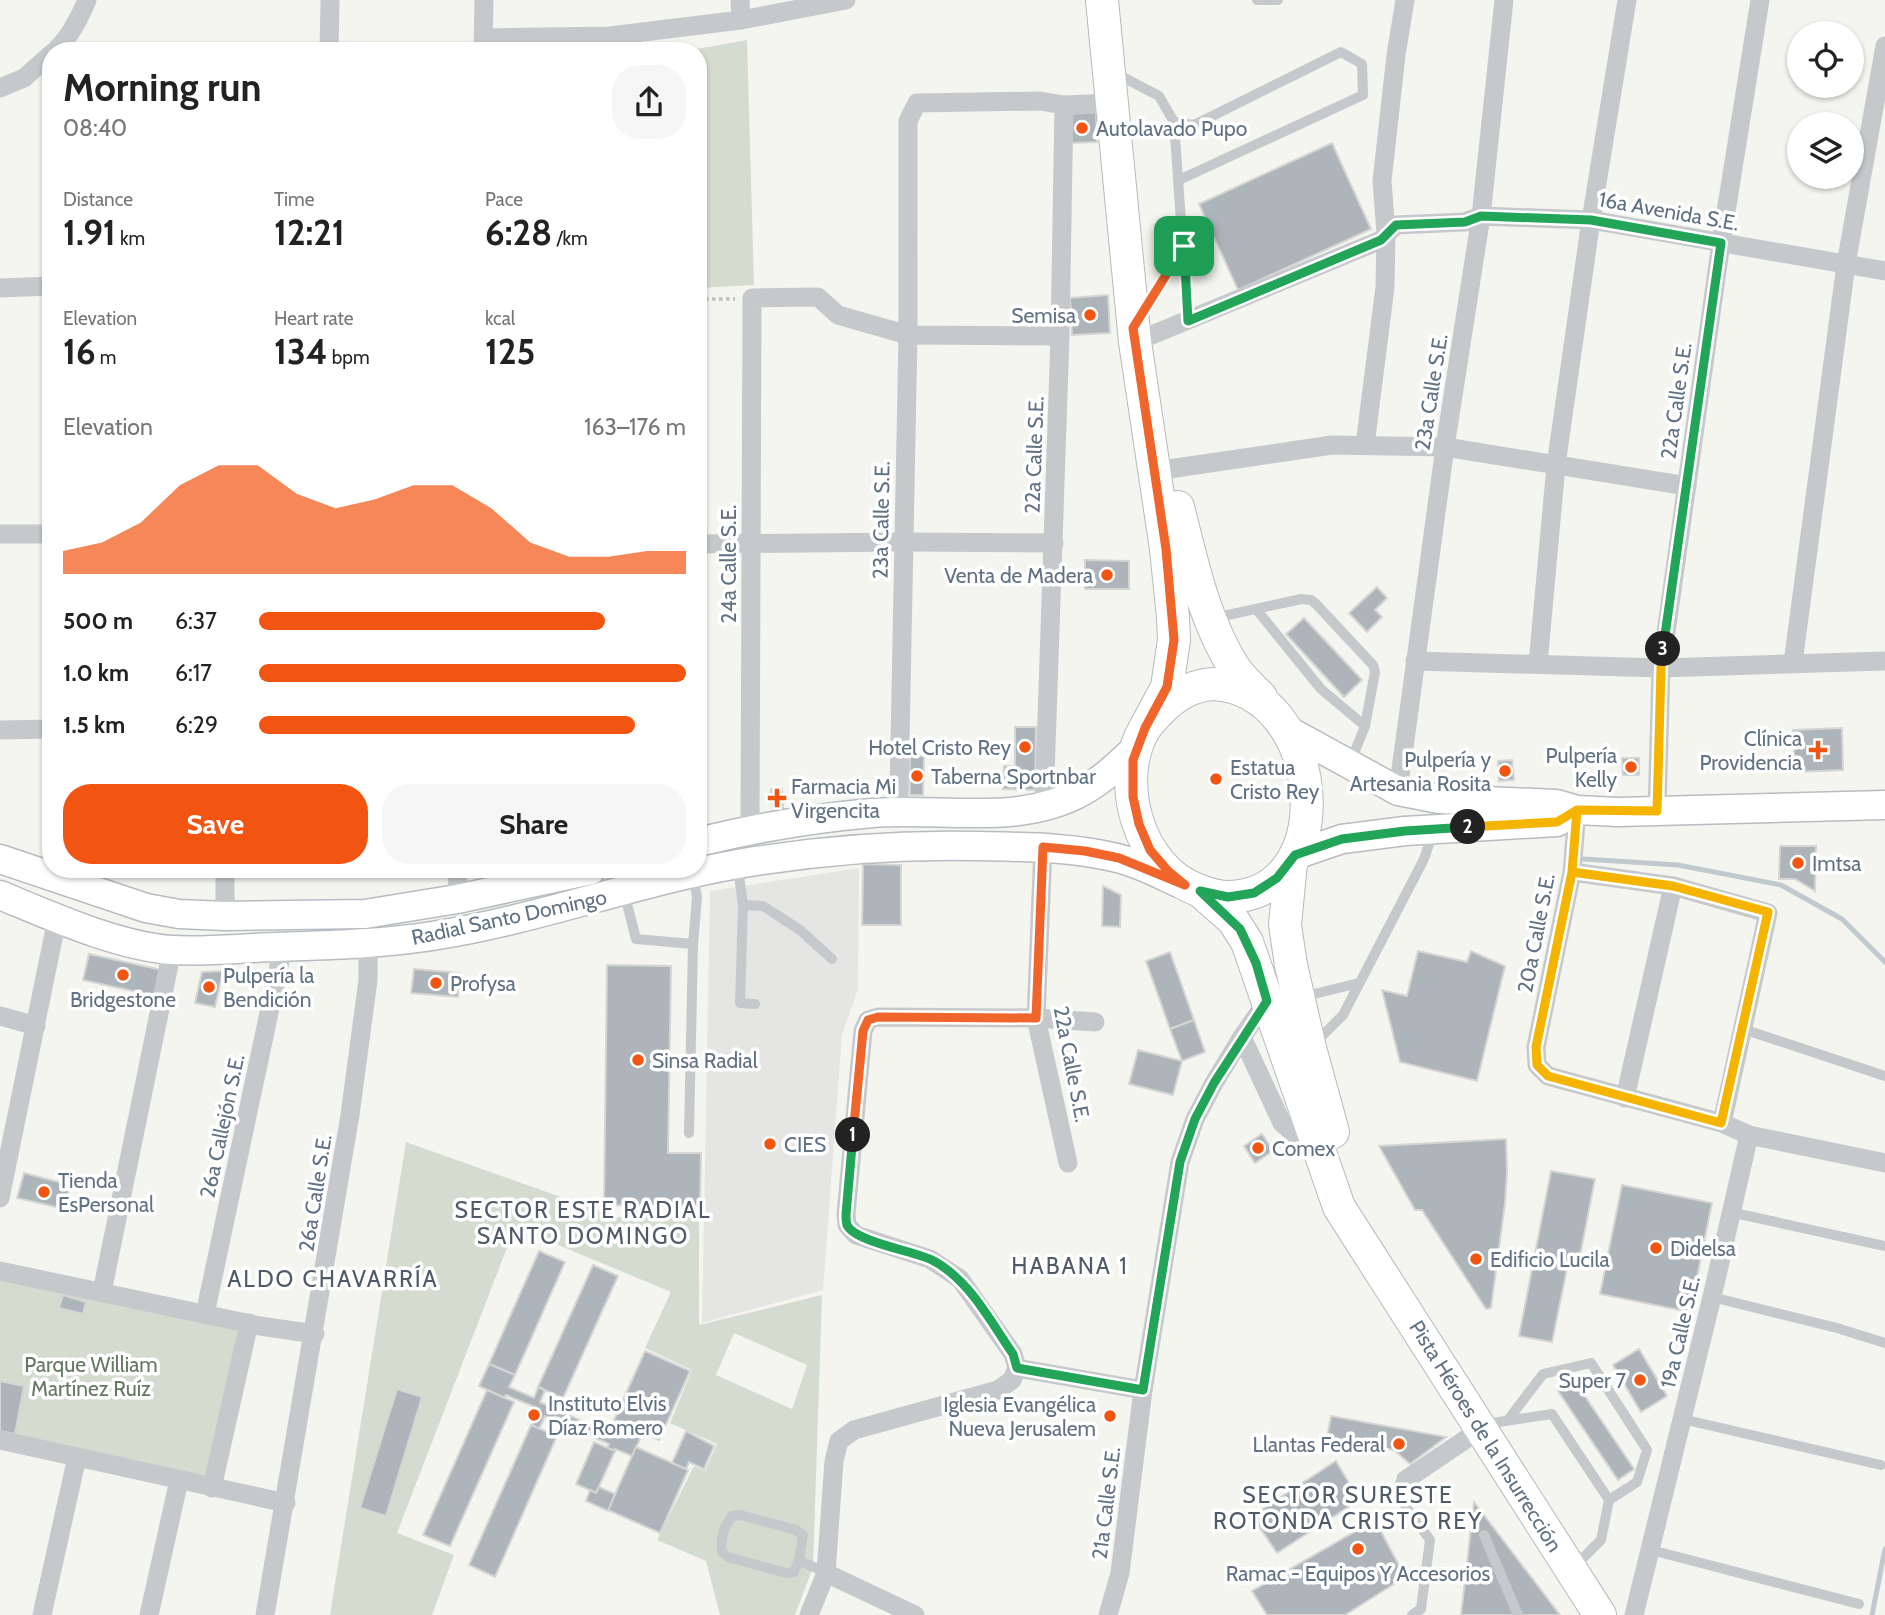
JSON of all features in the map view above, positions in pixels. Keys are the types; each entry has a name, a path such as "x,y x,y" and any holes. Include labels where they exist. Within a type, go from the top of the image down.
{"main road":[{"path":"1102,0 1136,345 1166,549 1174,640 1167,687 1141,738 1133,760 1132,783 1139,824 1158,861 1193,888 1228,897 1254,893 1272,882 1293,859 1305,827 1307,790 1303,765 1281,721 1237,672 1210,619 1192,561 1136,345"},
{"path":"707,840 750,829 874,813 1012,812 1044,806 1083,791 1104,778 1141,738 1157,714 1177,696 1207,684 1237,688 1281,721 1350,765 1398,791 1439,799 1556,804 1577,810 1657,811 1885,805"},
{"path":"1293,859 1342,839 1434,829 1557,822 1577,810"},
{"name":"Radial Santo Domingo","path":"707,871 738,864 872,846 912,844 1043,847 1119,858 1193,888"},
{"name":"Radial Santo Domingo","path":"0,859 42,873"},
{"name":"Pista Héroes de la Insurrección","path":"1293,859 1285,925 1282,1000 1321,1157 1339,1207 1490,1425 1571,1570 1600,1615"},
{"path":"0,874 32,891 58,919 99,913 164,921 225,916 263,924 317,928 364,943"},
{"name":"Radial Santo Domingo","path":"57,878 146,908 179,914 225,916 365,914 457,899 554,878"},
{"name":"Radial Santo Domingo","path":"0,895 58,919 117,938 172,950 364,943 434,936 678,878"},
{"name":"Pista Héroes de la Insurrección","path":"1193,888 1240,929 1256,963 1282,1000 1310,1048 1332,1129 1359,1201 1372,1257"}],"street":[{"path":"66,42 87,0"},
{"path":"329,42 330,0"},
{"path":"483,42 484,0"},
{"path":"740,0 741,20"},
{"path":"515,42 610,36 741,20 846,0"},
{"path":"1365,445 1385,287 1387,233 1382,181 1405,0"},
{"name":"23a Calle S.E.","path":"1398,791 1445,447 1481,216 1504,0"},
{"path":"1538,664 1556,465 1591,220 1627,0"},
{"name":"22a Calle S.E.","path":"1657,811 1661,668 1721,243 1760,0"},
{"path":"1793,663 1846,264 1885,46"},
{"path":"0,88 24,78 42,64"},
{"name":"23a Calle S.E.","path":"899,794 908,335 908,121 917,103 1040,100 1064,105"},
{"path":"1064,105 1112,103"},
{"name":"22a Calle S.E.","path":"1044,806 1060,336 1064,105"},
{"name":"16a Avenida S.E.","path":"1136,345 1381,240 1396,225 1465,222 1481,216 1591,220 1885,271"},
{"path":"0,288 42,286"},
{"path":"752,298 818,298 838,314 908,335 1060,336"},
{"name":"24a Calle S.E.","path":"750,829 752,298"},
{"path":"1168,469 1332,445 1445,447 1687,486"},
{"path":"0,534 42,534"},
{"path":"707,544 1054,543"},
{"path":"1415,661 1661,668 1885,661"},
{"path":"0,730 42,729"},
{"name":"20a Calle S.E.","path":"1577,810 1572,872 1536,1047 1537,1065 1548,1076 1625,1098"},
{"name":"22a Calle S.E.","path":"1043,847 1036,1018 1068,1163"},
{"path":"1572,872 1673,886 1768,912 1721,1123"},
{"path":"225,878 225,916"},
{"path":"457,899 458,878"},
{"path":"1673,886 1625,1098 1721,1123 1749,1135 1885,1163"},
{"path":"0,1198 7,1126 36,1026 58,919"},
{"name":"26a Calle S.E.","path":"265,1615 315,1334 352,1102 369,981 364,943"},
{"name":"26a Callejón S.E.","path":"205,1314 283,947"},
{"path":"102,1292 172,950"},
{"name":"21a Calle S.E.","path":"1108,1615 1120,1573 1143,1390 1180,1162 1195,1119 1242,1037 1282,1000"},
{"path":"0,1016 36,1026"},
{"path":"809,1615 825,1573 834,1461 839,1441 854,1430 998,1390 1012,1380 1017,1368 1013,1354 960,1279 930,1259 856,1234 847,1225 863,1031 868,1020 878,1017 1095,1021"},
{"path":"1242,1037 1282,1123 1321,1157"},
{"name":"19a Calle S.E.","path":"1634,1615 1749,1135"},
{"path":"0,1271 249,1323 315,1334"},
{"path":"212,1488 249,1323"},
{"path":"1017,1368 1143,1390"},
{"path":"0,1440 286,1503"},
{"path":"42,1615 77,1457"},
{"path":"149,1615 179,1480"},
{"path":"825,1573 915,1615"}],"lane":[{"path":"1257,0 1278,0"},
{"path":"1174,122 1194,125 1341,52 1362,64 1363,96 1180,180"},
{"path":"1109,70 1159,96 1174,122 1188,321"},
{"path":"1136,345 1184,246"},
{"path":"1210,619 1301,598 1316,604 1373,665 1374,683 1365,726 1350,765"},
{"path":"1256,609 1321,689 1365,726"},
{"path":"1310,1048 1343,1015 1424,859 1434,829"},
{"path":"738,864 743,905 740,1003 755,1004"},
{"path":"688,1133 693,944 697,897 694,878"},
{"path":"624,892 636,939 693,944"},
{"path":"743,905 763,906 800,930 832,959"},
{"path":"1282,1000 1359,983"},
{"path":"1743,1029 1885,1076"},
{"path":"1730,1212 1885,1246"},
{"path":"1712,1297 1837,1328 1885,1343"},
{"path":"1412,1615 1421,1609 1430,1540 1399,1496 1398,1486 1402,1478 1490,1425 1543,1374 1591,1363 1647,1450 1636,1482 1609,1500"},
{"path":"1490,1425 1552,1414 1609,1500 1601,1540 1571,1570"},
{"path":"1682,1419 1881,1465"},
{"path":"740,1515 796,1530 803,1535 799,1560 794,1572 786,1573 728,1558 722,1552 721,1544 726,1523 732,1516 740,1515"},
{"path":"1484,1535 1518,1615"},
{"path":"1651,1550 1858,1604"},
{"path":"799,1560 825,1573"}],"path":[{"path":"707,299 752,298"}],"shaded area":[{"name":"CIES","path":"859,868 858,989 842,1035 823,1290 702,1323 710,891"}],"green space":[{"path":"747,40 754,285 707,288 707,47"},
{"path":"406,1142 617,1217 699,1217 699,1325 822,1295 813,1567 795,1615 720,1615 706,1561 657,1540 694,1466 705,1471 717,1444 670,1423 692,1370 645,1348 671,1292 515,1227 397,1533 454,1555 432,1615 330,1615","holes":["734,1333 807,1365 792,1409 716,1375"]},
{"name":"Parque William Martínez Ruíz","path":"0,1271 238,1328 207,1484 0,1439"}],"building":[{"name":"Autolavado Pupo","path":"1096,112 1097,142 1069,143 1067,114"},
{"path":"1332,143 1371,229 1238,290 1199,204"},
{"name":"Semisa","path":"1108,295 1110,333 1072,335 1070,298"},
{"name":"Venta de Madera","path":"1085,560 1129,561 1129,589 1085,589"},
{"path":"1377,587 1387,598 1375,610 1382,617 1367,632 1349,613"},
{"path":"1304,618 1362,680 1344,697 1286,634"},
{"name":"Hotel Cristo Rey","path":"1015,727 1036,727 1035,790 1003,789 1004,766 1015,766"},
{"name":"Clínica Providencia","path":"1842,728 1843,770 1795,772 1793,730"},
{"name":"Taberna Sportnbar","path":"910,756 924,756 923,795 910,795"},
{"name":"Pulpería Kelly","path":"1622,758 1639,758 1639,775 1623,775"},
{"name":"Pulpería y Artesania Rosita","path":"1512,760 1514,780 1499,781 1498,761"},
{"name":"Farmacia Mi Virgencita","path":"782,788 783,808 773,809 771,789"},
{"name":"Imtsa","path":"1780,846 1816,846 1815,891 1795,879 1779,879"},
{"path":"863,864 901,865 901,925 862,925"},
{"path":"1103,886 1121,895 1120,927 1102,926"},
{"path":"1418,951 1467,962 1471,951 1505,966 1477,1081 1400,1062 1382,990 1407,996"},
{"path":"1170,952 1194,1020 1170,1029 1146,961"},
{"name":"Bridgestone","path":"89,954 162,970 156,996 83,980"},
{"name":"Sinsa Radial","path":"607,965 671,966 668,1153 701,1153 700,1206 604,1205"},
{"name":"Profysa","path":"414,969 460,973 458,997 411,993"},
{"name":"Pulpería la Bendición","path":"223,971 215,1007 195,1003 202,972"},
{"path":"1194,1020 1205,1052 1182,1061 1170,1029"},
{"path":"1138,1050 1182,1061 1173,1095 1129,1084"},
{"name":"Comex","path":"1262,1134 1273,1151 1255,1163 1244,1146"},
{"name":"Edificio Lucila","path":"1506,1139 1505,1203 1491,1308 1486,1309 1422,1210 1415,1210 1379,1146"},
{"path":"1551,1171 1595,1179 1579,1261 1569,1259 1552,1342 1519,1336"},
{"name":"Tienda EsPersonal","path":"24,1173 70,1185 65,1209 17,1198"},
{"name":"Didelsa","path":"1622,1185 1712,1203 1690,1312 1600,1294"},
{"path":"539,1251 565,1262 515,1375 489,1364"},
{"path":"593,1265 618,1276 563,1398 538,1387"},
{"path":"63,1295 86,1302 83,1314 59,1308"},
{"name":"Super 7","path":"1639,1349 1667,1396 1641,1412 1613,1365"},
{"path":"645,1351 690,1371 659,1440 614,1420"},
{"path":"489,1364 515,1375 509,1387 534,1398 538,1387 545,1390 540,1402 614,1436 620,1423 643,1433 632,1456 607,1448 609,1444 545,1416 539,1429 532,1426 540,1409 479,1386"},
{"path":"1574,1380 1634,1469 1618,1480 1558,1391"},
{"path":"0,1381 24,1386 15,1434 0,1431"},
{"path":"397,1389 422,1397 386,1516 360,1508"},
{"path":"487,1390 514,1402 450,1546 423,1535"},
{"name":"Llantas Federal","path":"1331,1416 1446,1437 1410,1464 1394,1450 1327,1438"},
{"path":"531,1425 557,1436 495,1577 469,1565"},
{"path":"686,1431 714,1446 704,1469 689,1462 686,1469 672,1463"},
{"path":"594,1442 615,1451 596,1493 576,1484"},
{"path":"636,1447 688,1470 660,1533 608,1510"},
{"path":"1336,1461 1359,1500 1277,1553 1252,1516"},
{"path":"599,1487 615,1494 608,1511 586,1501 590,1490 596,1493"},
{"path":"1474,1502 1560,1615 1461,1615"},
{"name":"Ramac - Equipos Y Accesorios","path":"1375,1520 1405,1577 1345,1615 1267,1615 1252,1591"}],"waterway":[{"path":"1584,859 1678,865 1781,885 1842,919 1885,962"},
{"path":"1872,1615 1885,1549"}],"place":[{"name":"Autolavado Pupo","path":"1082,128"},
{"name":"Semisa","path":"1090,315"},
{"name":"Venta de Madera","path":"1107,575"},
{"name":"Hotel Cristo Rey","path":"1025,747"},
{"name":"Clínica Providencia","path":"1818,750"},
{"name":"Pulpería Kelly","path":"1631,767"},
{"name":"Pulpería y Artesania Rosita","path":"1505,771"},
{"name":"Taberna Sportnbar","path":"917,776"},
{"name":"Estatua Cristo Rey","path":"1216,779"},
{"name":"Farmacia Mi Virgencita","path":"777,798"},
{"name":"Imtsa","path":"1798,863"},
{"name":"Bridgestone","path":"123,975"},
{"name":"Profysa","path":"436,983"},
{"name":"Pulpería la Bendición","path":"209,987"},
{"name":"Sinsa Radial","path":"638,1060"},
{"name":"CIES","path":"770,1144"},
{"name":"Comex","path":"1258,1148"},
{"name":"Tienda EsPersonal","path":"44,1192"},
{"name":"Didelsa","path":"1656,1248"},
{"name":"Edificio Lucila","path":"1476,1259"},
{"name":"Super 7","path":"1640,1380"},
{"name":"Instituto Elvis Díaz Romero","path":"534,1415"},
{"name":"Iglesia Evangélica Nueva Jerusalem","path":"1110,1416"},
{"name":"Llantas Federal","path":"1399,1444"},
{"name":"Ramac - Equipos Y Accesorios","path":"1358,1549"}],"district":[{"name":"SECTOR ESTE RADIAL SANTO DOMINGO","path":"583,1223"},
{"name":"HABANA 1","path":"1070,1266"},
{"name":"ALDO CHAVARRÍA","path":"333,1279"},
{"name":"SECTOR SURESTE ROTONDA CRISTO REY","path":"1348,1508"}],"route":[{"path":"1184,246 1133,328 1166,549 1174,640 1167,687 1137,747 1133,760 1132,783 1135,811 1150,850 1158,861 1185,885 1119,858 1043,847 1036,1018 878,1017 868,1020 863,1031 846,1214 847,1225 856,1234 930,1259 960,1279 1013,1354 1017,1368 1143,1390 1180,1162 1195,1119 1214,1083 1267,1001 1256,963 1240,929 1200,891 1217,897 1254,893 1277,878 1295,855 1342,839 1405,831 1557,822 1577,810 1572,872 1536,1047 1537,1065 1548,1076 1721,1123 1768,912 1673,886 1572,872 1575,835 1577,810 1657,811 1661,668 1721,243 1591,220 1481,216 1465,222 1396,225 1381,240 1188,321 1184,246"}]}
